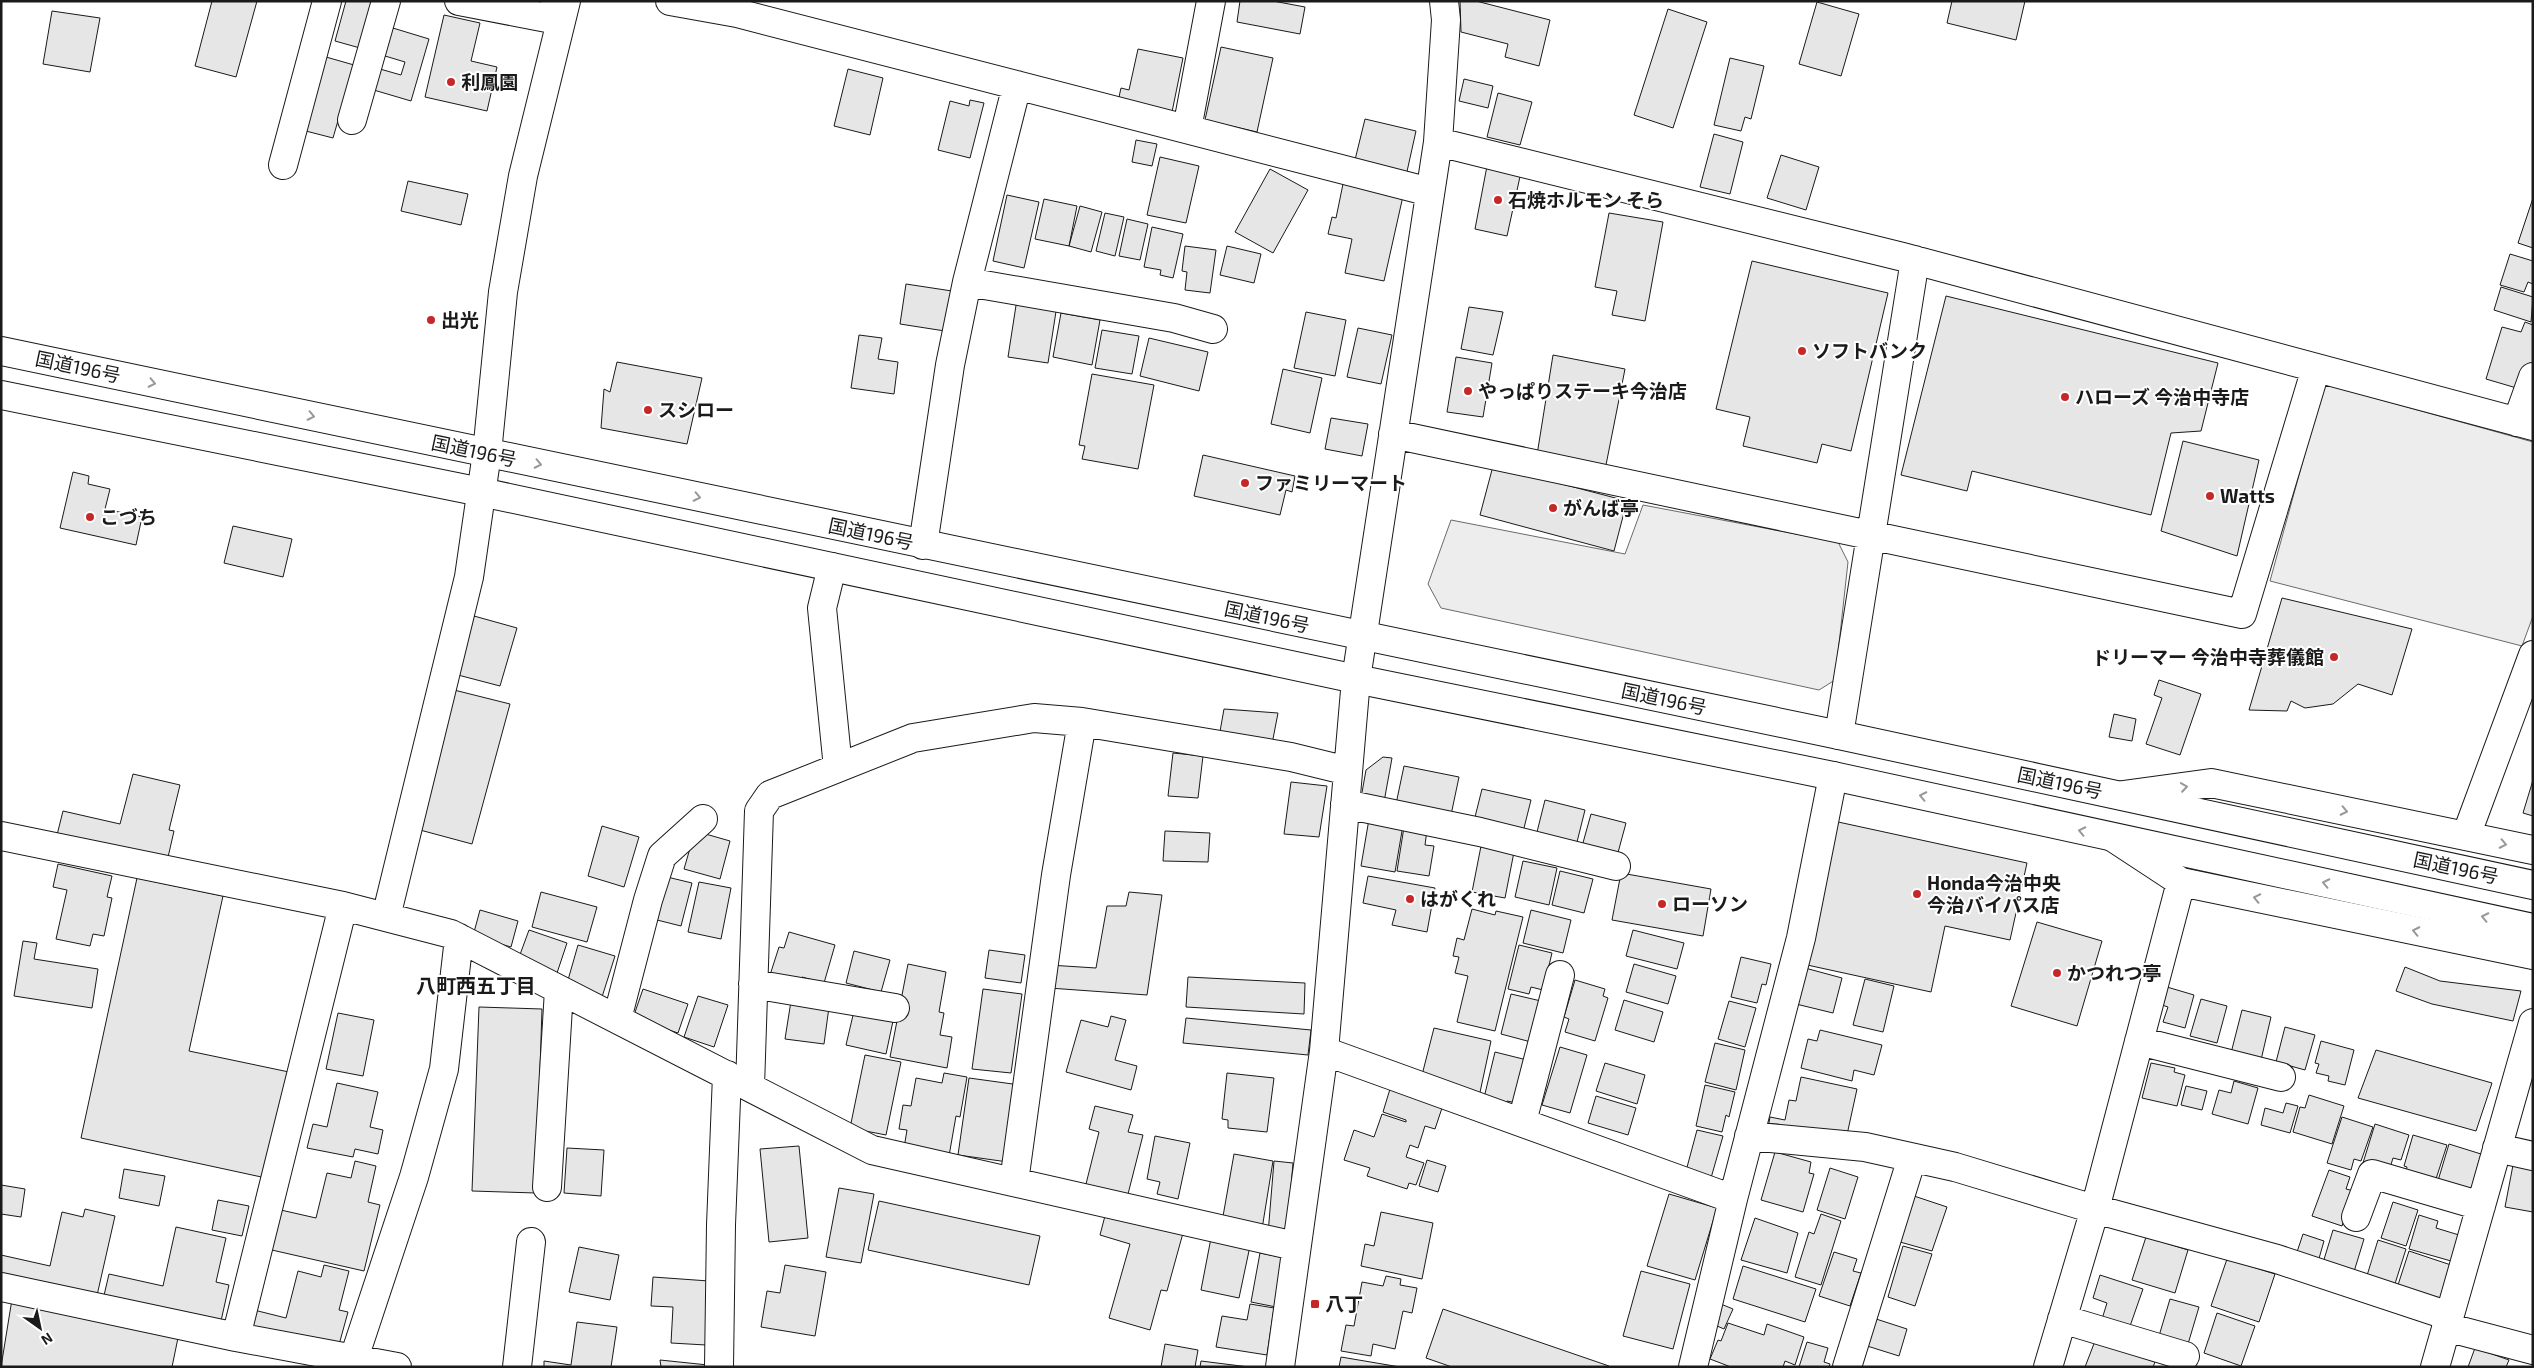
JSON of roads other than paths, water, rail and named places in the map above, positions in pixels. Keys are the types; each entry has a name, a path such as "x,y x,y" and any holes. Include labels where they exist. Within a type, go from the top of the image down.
{"main road":[{"path":"282,165 327,1"},
{"path":"352,120 386,1"},
{"path":"459,1 547,18 558,1"},
{"path":"386,917 469,577 487,453 504,282 523,176 566,1"},
{"path":"670,1 737,13 1430,192"},
{"path":"1187,129 1211,1"},
{"path":"1280,1367 1295,1246 1324,1050 1356,679 1438,142 1446,20 1444,1"},
{"path":"923,545 950,365 968,282 1017,85"},
{"path":"1438,142 1915,260 2525,424 2533,377"},
{"path":"1839,735 1915,260"},
{"path":"968,282 1174,318 1213,330"},
{"name":"国道196号","path":"1,351 1839,735 2533,885"},
{"path":"1393,434 2242,614 2316,368"},
{"name":"国道196号","path":"1,395 481,492 1356,679 1833,776 2533,928"},
{"path":"832,567 822,608 838,768"},
{"path":"2466,836 2524,708 2533,655"},
{"path":"719,1367 721,1225 738,1081 753,984 759,811 770,796 913,738 1034,718 1082,722 1291,758 1348,771"},
{"path":"1014,1182 1054,885 1082,722"},
{"path":"1699,1365 1733,1199 1801,938 1833,776"},
{"path":"2119,796 2211,783 2533,850"},
{"path":"1345,804 1480,832 1616,866"},
{"path":"617,1019 648,900 662,856 703,819"},
{"path":"1,836 343,906 459,938 872,1150 1295,1246"},
{"path":"2114,838 2181,882 2533,955"},
{"path":"2048,1367 2095,1209 2181,882"},
{"path":"236,1337 343,906"},
{"path":"364,1362 388,1250 414,1177 444,1069 459,938"},
{"path":"1522,1122 1560,975"},
{"path":"753,984 895,1008"},
{"path":"547,1186 559,990"},
{"path":"2435,1367 2533,1023"},
{"path":"2139,1041 2280,1076"},
{"path":"1324,1050 1733,1199"},
{"path":"1749,1136 1865,1148 1955,1167 2095,1209 2278,1259 2448,1322 2533,1350"},
{"path":"2497,1148 2533,1156"},
{"path":"1847,1367 1912,1158"},
{"path":"2356,1217 2372,1174 2481,1206"},
{"path":"517,1367 531,1242"},
{"path":"1,1287 236,1337 397,1367"},
{"path":"2062,1319 2185,1356"}],"place":[{"name":"利鳳園","path":"451,82"},
{"name":"石焼ホルモン そら","path":"1498,200"},
{"name":"出光","path":"431,320"},
{"name":"ソフトバンク","path":"1802,351"},
{"name":"やっぱりステーキ今治店","path":"1468,391"},
{"name":"ハローズ 今治中寺店","path":"2065,397"},
{"name":"スシロー","path":"648,410"},
{"name":"ファミリーマート","path":"1245,483"},
{"name":"Watts","path":"2210,496"},
{"name":"がんば亭","path":"1553,508"},
{"name":"こづち","path":"90,517"},
{"name":"ドリーマー 今治中寺葬儀館","path":"2334,657"},
{"name":"Honda今治中央 今治バイパス店","path":"1917,894"},
{"name":"はがくれ","path":"1410,899"},
{"name":"ローソン","path":"1662,904"},
{"name":"かつれつ亭","path":"2057,973"},
{"name":"八丁","path":"1315,1304"}],"district":[{"name":"八町西五丁目","path":"476,986"}]}
